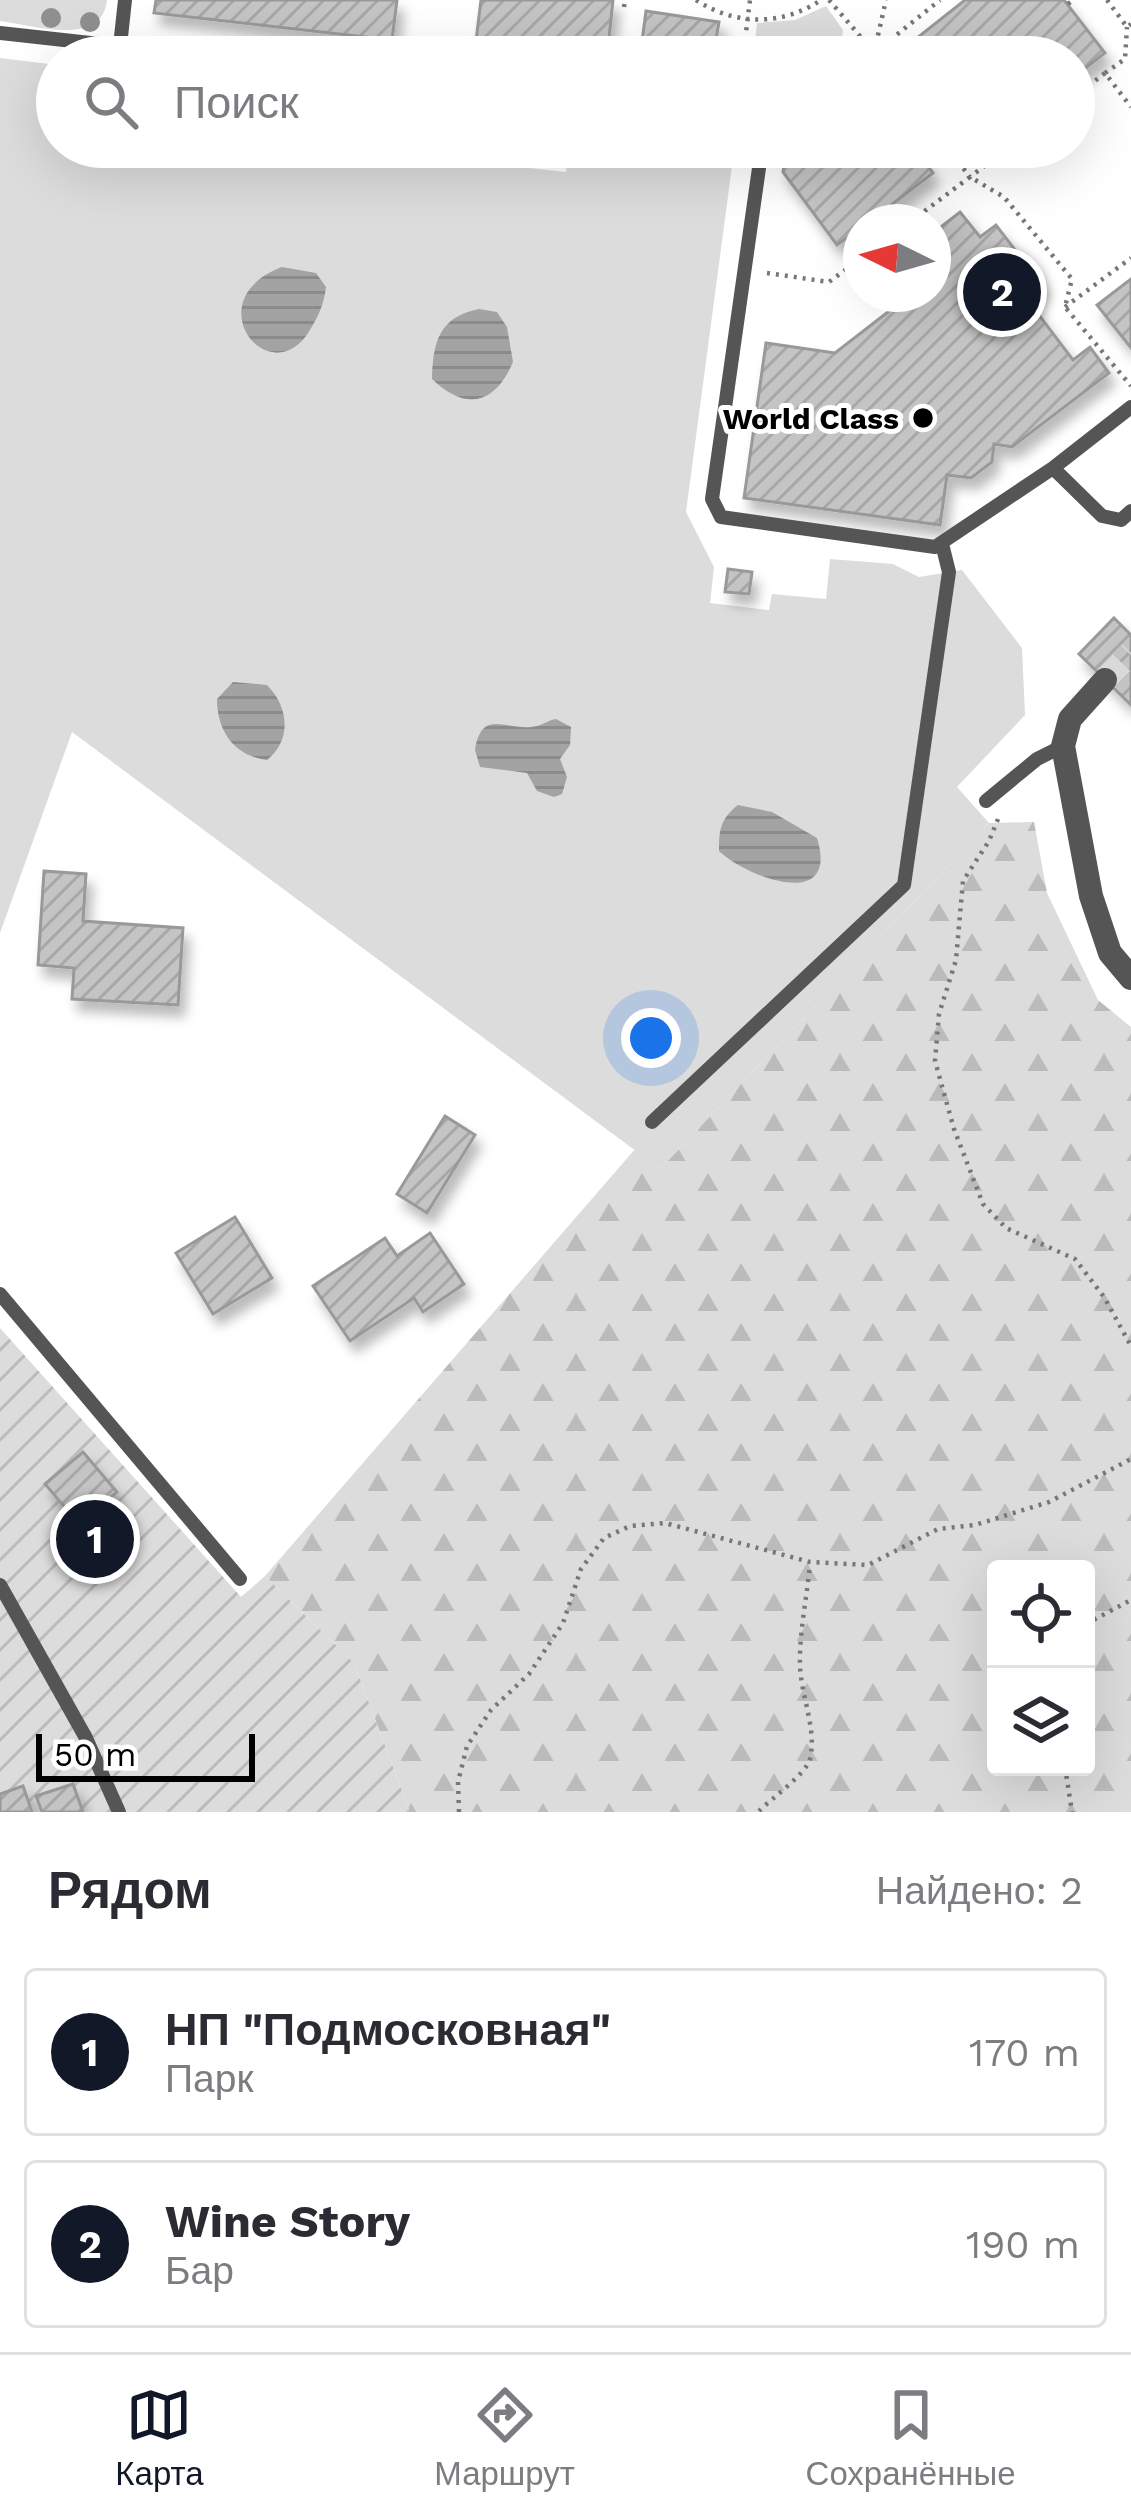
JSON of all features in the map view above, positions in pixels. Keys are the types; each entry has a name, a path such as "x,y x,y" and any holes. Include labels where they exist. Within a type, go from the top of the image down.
{"street":[{"path":"1106,680 1070,718 1063,746 1091,896 1110,953 1131,978"}],"lane":[{"path":"121,36 125,0"},
{"path":"0,33 36,37"},
{"path":"759,168 712,499 716,512 728,519 929,548 942,544 1053,468 1131,407"},
{"path":"1053,468 1106,519 1121,520 1131,511"},
{"path":"652,1122 904,885 949,572 942,544"},
{"path":"986,801 1037,759 1063,746"},
{"path":"0,1294 240,1579"},
{"path":"0,1585 86,1738 119,1812"}],"path":[{"path":"696,0 748,20 785,17 825,0 856,36"},
{"path":"746,36 750,0"},
{"path":"881,36 886,0"},
{"path":"898,36 940,0"},
{"path":"1095,81 1125,58 1129,25 1107,0"},
{"path":"1105,73 1131,107"},
{"path":"962,168 970,178 1004,197 1072,279 1065,308"},
{"path":"935,204 983,168"},
{"path":"1065,308 1131,258"},
{"path":"745,270 830,282 843,272"},
{"path":"1065,308 1131,386"},
{"path":"986,801 999,817 963,881 956,960 939,1014 935,1061 982,1204 1006,1228 1075,1258 1131,1346"},
{"path":"458,1812 458,1782 467,1746 490,1710 529,1675 563,1623 581,1569 604,1538 630,1526 665,1523 810,1562 868,1564 938,1529 975,1526 1049,1502 1131,1459"},
{"path":"759,1811 788,1781 803,1773 810,1760 800,1666 810,1562"},
{"path":"1095,1619 1131,1600"},
{"path":"1066,1776 1072,1812"}],"green space":[{"path":"0,0 107,0 93,24 64,30 0,21"},
{"path":"826,6 843,30 842,36 755,36 757,23 795,20"},
{"path":"0,58 36,62 36,168 529,168 566,172 566,168 732,168 686,512 714,567 710,603 769,610 772,594 826,599 830,559 893,564 919,577 962,570 1022,648 1025,715 957,787 989,823 660,1169 72,732 0,933"},
{"path":"1034,822 1047,893 1098,1000 1131,1027 1131,1812 410,1812 354,1663 265,1576 636,1148 660,1169 989,823"},
{"path":"0,1328 241,1597 265,1576 354,1663 410,1812 0,1812"}],"shaded area":[{"path":"282,267 316,273 326,287 310,330 294,348 276,353 260,348 248,336 242,319 244,300 256,282"},
{"path":"479,309 497,312 507,327 513,362 498,387 478,399 468,399 432,379 434,354 447,325"},
{"path":"233,682 267,685 280,703 284,733 267,760 245,753 224,731 217,699"},
{"path":"556,719 571,727 570,745 560,759 567,777 562,794 554,797 537,791 527,773 480,767 475,750 478,737 490,725 537,726"},
{"path":"738,805 772,812 817,838 821,861 815,875 803,882 768,878 719,851 722,825"}],"building":[{"path":"156,0 397,0 392,36 154,13"},
{"path":"481,0 613,0 609,36 477,36"},
{"path":"965,0 1064,0 1092,36 920,36"},
{"path":"646,11 719,22 717,36 643,36"},
{"path":"1095,40 1105,53 1095,61"},
{"path":"783,168 929,168 933,173 893,204 843,204 843,241 837,245"},
{"path":"960,212 980,237 996,225 1042,285 1026,298 1073,360 1090,347 1109,373 1012,447 994,444 992,462 971,478 947,475 940,525 744,498 766,343 835,353 888,312 951,312 951,219"},
{"path":"1131,279 1131,348 1097,305"},
{"path":"728,569 752,572 749,594 725,592"},
{"path":"1114,618 1131,635 1131,705 1079,654"},
{"path":"44,871 86,874 83,921 183,928 178,1005 72,999 74,968 38,965"},
{"path":"445,1116 475,1135 427,1213 397,1194"},
{"path":"235,1217 272,1278 213,1314 176,1253"},
{"path":"430,1233 464,1284 423,1312 414,1298 350,1341 313,1286 385,1238 397,1256"},
{"path":"83,1452 117,1492 79,1524 45,1484"},
{"path":"73,1784 83,1812 42,1812 36,1796"},
{"path":"23,1786 32,1812 0,1812 0,1794"}],"tunnel":[{"path":"1105,680 1131,653"}],"place":[{"name":"Wine Story","path":"1002,292"},
{"name":"World Class","path":"923,418"},
{"name":"НП \"Подмосковная\"","path":"95,1539"}]}
